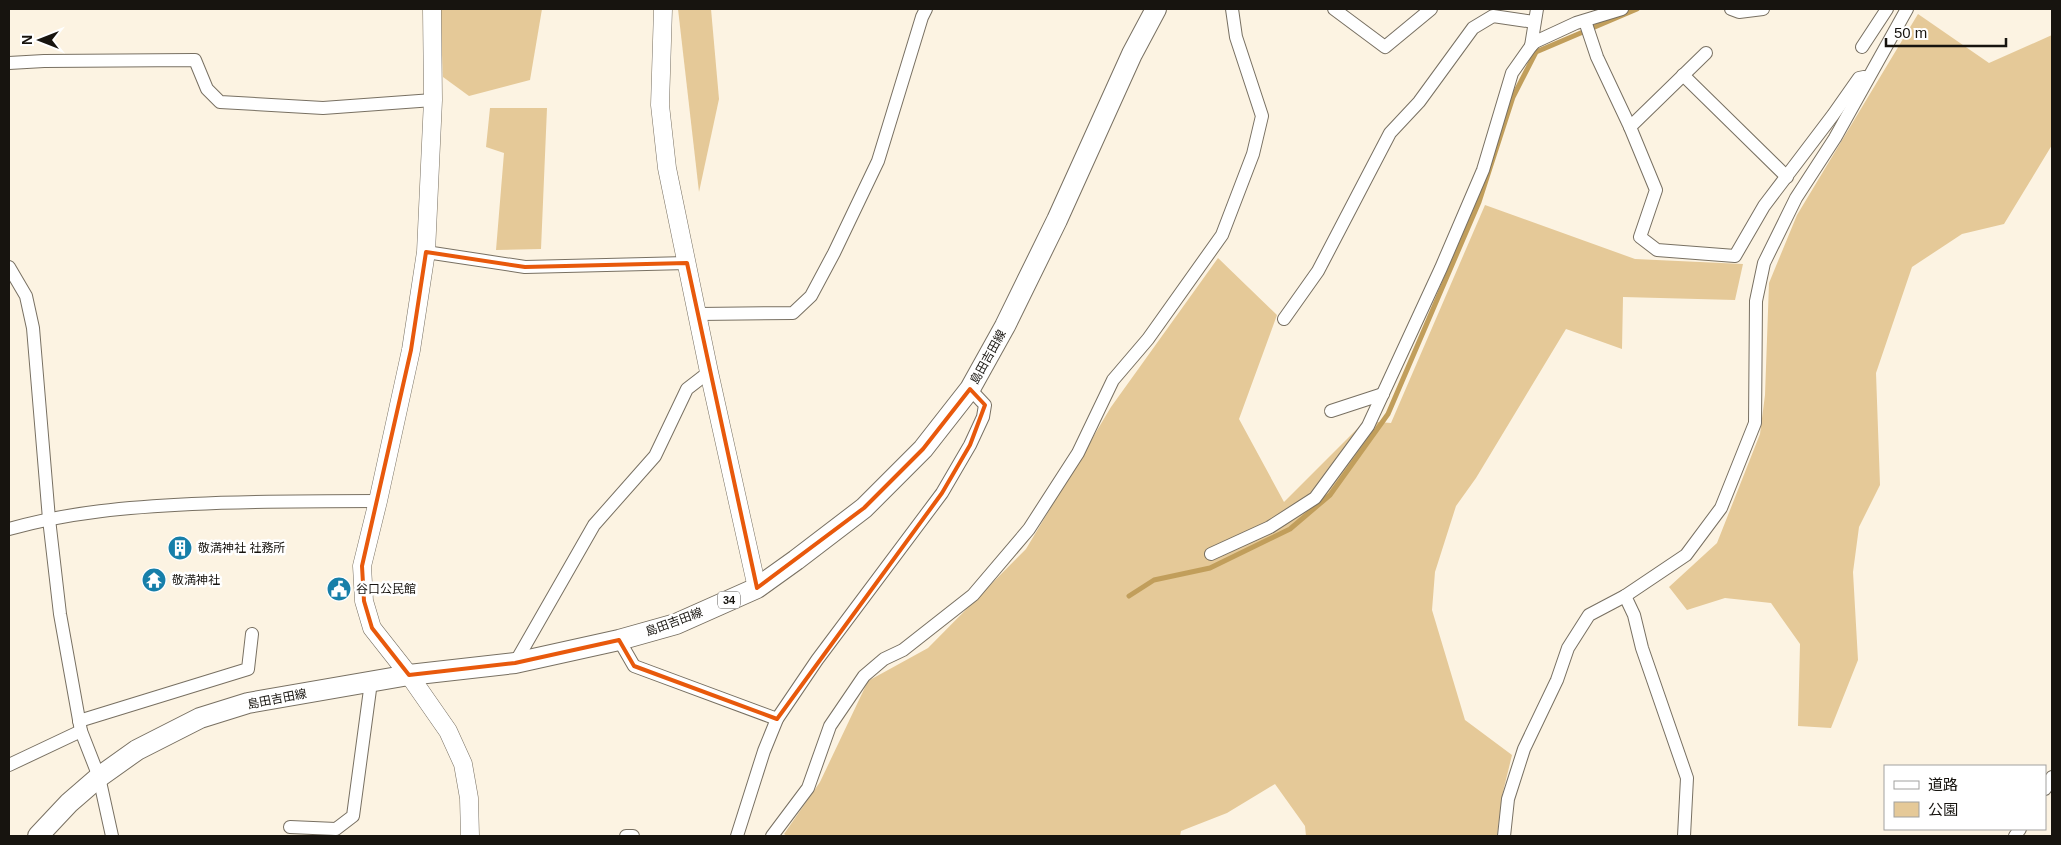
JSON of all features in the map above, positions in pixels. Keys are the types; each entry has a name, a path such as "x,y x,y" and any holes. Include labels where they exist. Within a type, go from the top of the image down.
{"main road":[{"name":"島田吉田線","path":"38,836 69,803 99,777 137,750 200,718 248,703 409,675 515,662 618,640 676,624 757,588 864,508 923,449 970,389 1005,326 1057,220 1132,54 1156,9"}],"street":[{"path":"432,9 433,100 426,252 411,350 362,566 364,601 372,628 409,675 448,731 463,764 469,798 470,836"},
{"path":"663,9 660,104 667,168 709,372 757,588"},
{"path":"698,314 793,313 811,296 878,161 926,9"},
{"path":"772,836 808,788 830,726 864,676 884,660 903,650 973,595 1029,529 1078,453 1112,380 1148,339 1222,235 1253,154 1262,116 1236,37 1232,9"},
{"path":"1334,9 1385,48 1431,9"},
{"path":"1531,46 1537,9"},
{"path":"1211,554 1270,527 1315,498 1368,426 1441,268 1483,170 1512,73 1531,46 1535,42 1590,17 1622,9"},
{"path":"1731,9 1739,12 1763,9"},
{"path":"1862,47 1887,9"},
{"path":"1504,836 1508,800 1524,749 1557,680 1568,648 1589,615 1625,596 1686,555 1722,508 1755,423 1756,301 1764,263 1796,198 1835,138 1907,9"},
{"path":"1284,319 1318,271 1390,134 1419,102 1473,28 1493,16 1534,22"},
{"path":"1590,17 1591,39 1597,57 1630,127 1656,190 1640,237 1657,250 1735,256 1764,206 1859,78 1869,76"},
{"path":"1630,127 1706,53"},
{"path":"9,63 195,60 207,89 220,102 323,108 433,100"},
{"path":"1683,76 1787,177"},
{"path":"426,252 525,267 687,263"},
{"path":"9,267 26,296 33,328 49,518 60,614 80,726 99,777 112,836"},
{"path":"515,662 594,525 655,456 687,389 709,372"},
{"path":"737,836 748,795 777,718 817,660 942,493 970,445 985,405 970,389"},
{"path":"1331,411 1383,394"},
{"path":"9,529 49,518 140,506 266,501 378,501"},
{"path":"1625,596 1634,615 1642,648 1687,778 1684,836"},
{"path":"9,765 80,726 248,669 252,634"},
{"path":"618,640 634,666 777,718"},
{"path":"290,827 335,832 353,816 371,682"},
{"path":"626,836 633,836"}],"highlighted area":[{"path":"426,252 525,267 687,263 757,588 864,508 923,449 970,389 985,405 970,445 942,493 777,719 634,666 619,640 515,663 409,675 372,628 364,601 362,566 411,350"}],"green space":[{"path":"440,9 542,9 530,80 469,96 443,77"},
{"path":"678,9 711,9 719,99 699,192"},
{"path":"1918,14 1989,63 2052,35 2052,145 2004,224 1962,234 1912,267 1876,373 1880,485 1859,527 1853,572 1858,660 1831,728 1798,726 1800,644 1771,603 1725,598 1687,610 1669,587 1717,543 1760,434 1765,395 1769,283 1797,215"},
{"path":"490,108 547,108 541,249 496,250 504,153 486,147"},
{"path":"1485,205 1635,259 1743,264 1735,300 1623,297 1622,349 1566,329 1476,478 1456,506 1435,572 1432,610 1465,720 1512,755 1502,796 1497,836 1306,836 1305,826 1275,784 1227,813 1181,831 1180,836 787,836 784,834 820,782 868,681 928,648 1026,549 1111,407 1218,258 1277,315 1239,419 1284,502 1365,421 1391,423"}],"waterway":[{"path":"1129,596 1154,580 1210,568 1290,529 1330,495 1388,414 1479,202 1513,97 1536,52 1637,9"}],"place":[{"name":"敬満神社 社務所","path":"180,548"},
{"name":"敬満神社","path":"154,580"},
{"name":"谷口公民館","path":"339,589"}]}
